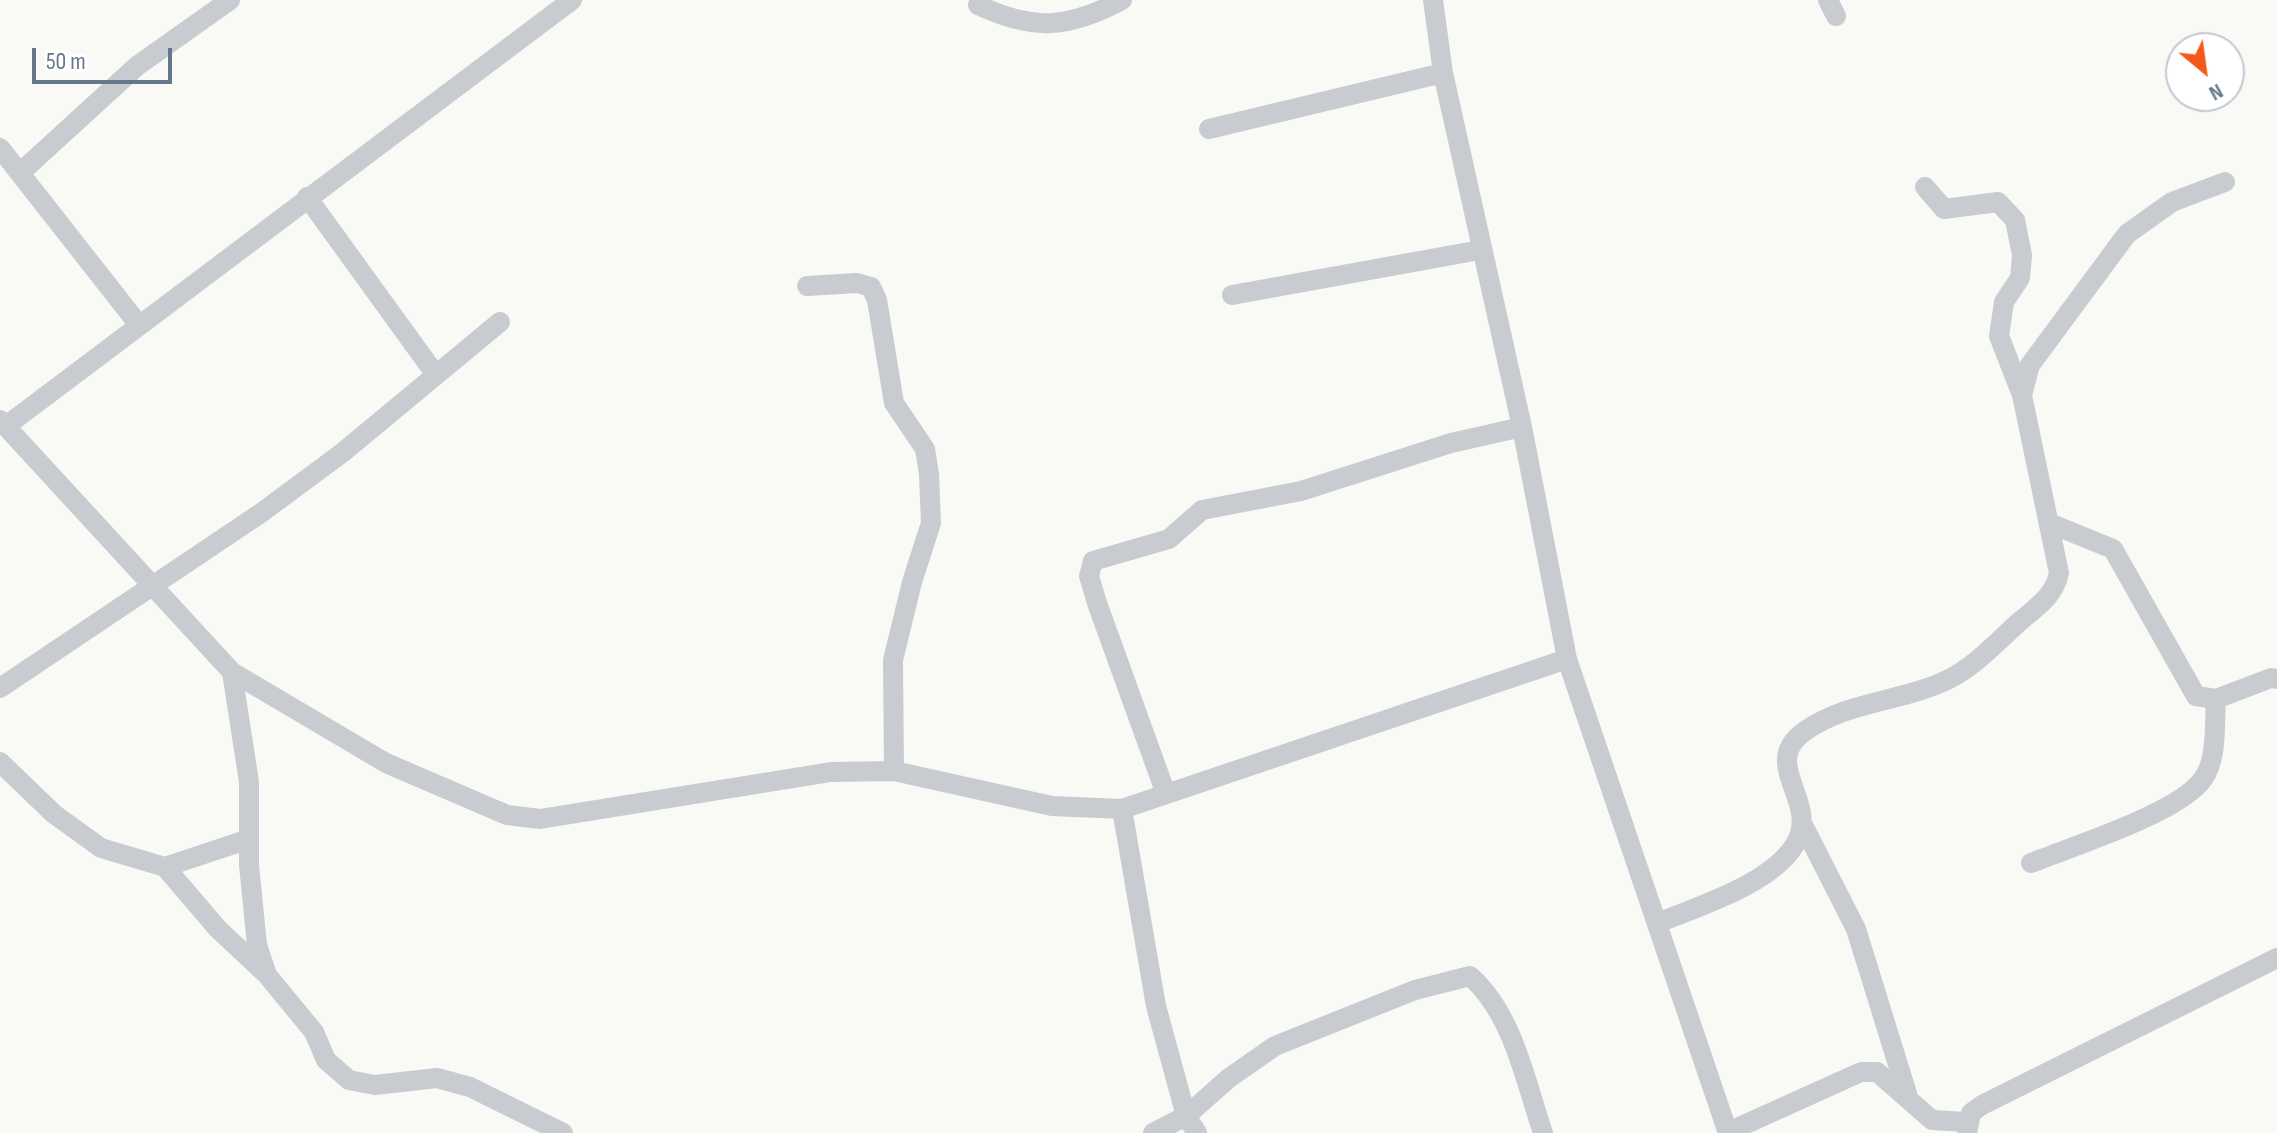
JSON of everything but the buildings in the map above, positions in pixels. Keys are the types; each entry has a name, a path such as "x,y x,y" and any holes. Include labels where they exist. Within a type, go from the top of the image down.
{"street":[{"path":"572,0 139,325 3,423 232,672 386,763 507,815 540,819 831,772 894,771 1052,806 1122,809 1567,659"},
{"path":"978,5 1005,18 1061,25 1094,15 1122,0"},
{"path":"1433,0 1443,73 1480,250 1522,427 1567,659 1728,1133 1861,1072 1877,1072 1932,1120 1967,1128 1971,1113 2001,1094 2277,958"},
{"path":"21,172 137,66 225,1"},
{"path":"1209,129 1443,73"},
{"path":"0,148 139,325"},
{"path":"2022,395 2030,365 2127,234 2172,202 2225,182"},
{"path":"1909,1100 1856,929 1802,823 1785,755 1791,741 1840,711 1923,689 1968,667 2052,593 2059,573 2022,395 1999,336 2004,302 2020,278 2022,255 2015,220 2004,204 1998,202 1944,209 1925,187"},
{"path":"307,197 436,375"},
{"path":"1232,295 1480,250"},
{"path":"807,286 857,283 871,287 877,300 894,403 925,449 931,523 912,582 893,660 894,771"},
{"path":"0,689 342,453 500,322"},
{"path":"1166,794 1097,603 1089,576 1093,561 1169,539 1202,510 1301,491 1451,443 1522,427"},
{"path":"2049,523 2113,549 2196,696 2216,699 2271,678 2277,679"},
{"path":"232,672 249,782 249,839 257,945 267,975"},
{"path":"2031,863 2185,798 2205,777 2213,749 2216,699"},
{"path":"0,762 54,814 101,848 165,867 218,929 267,975 314,1032 326,1060 349,1080 375,1085 437,1078 470,1087 563,1133"},
{"path":"1122,809 1156,1006 1191,1124"},
{"path":"1658,923 1763,876 1797,841 1802,823"},
{"path":"165,867 249,839"},
{"path":"1153,1133 1191,1124 1229,1078 1275,1046 1415,990 1470,976 1489,992 1507,1027 1543,1133"}]}
